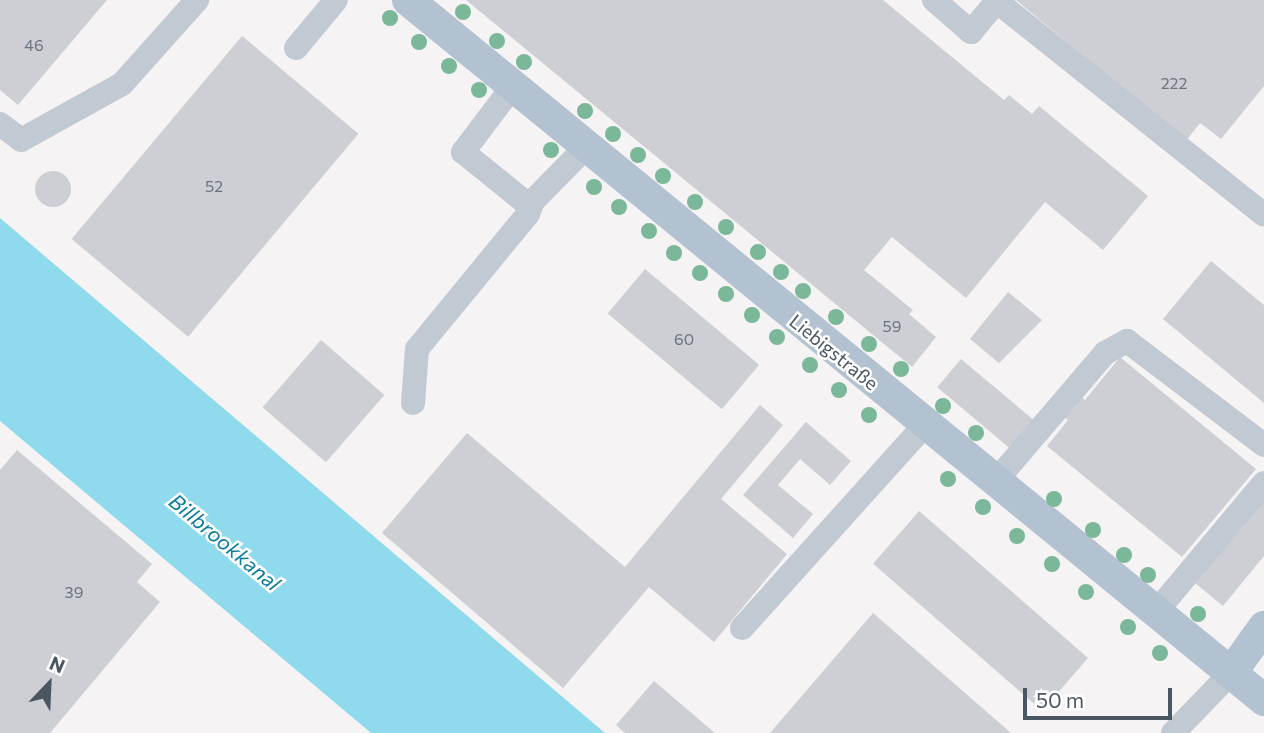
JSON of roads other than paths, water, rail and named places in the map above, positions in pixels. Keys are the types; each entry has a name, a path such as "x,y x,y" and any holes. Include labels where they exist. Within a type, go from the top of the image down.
{"main road":[{"name":"Liebigstraße","path":"408,0 924,426 1264,700"},
{"path":"1231,673 1264,627"},
{"path":"1231,673 1264,655"}],"street":[{"path":"0,124 21,140 122,84 197,0"},
{"path":"296,48 336,0"},
{"path":"934,0 971,32 996,0 1264,215"},
{"path":"513,86 463,152 525,202 533,201"},
{"path":"413,403 417,349 528,214 533,201 586,147"},
{"path":"994,483 1118,342 1136,344 1264,445"},
{"path":"742,628 924,426"},
{"path":"1156,612 1264,483"},
{"path":"1173,733 1231,673"}],"water":[{"name":"Billbrookkanal","path":"0,218 605,733 371,733 0,421"}]}
